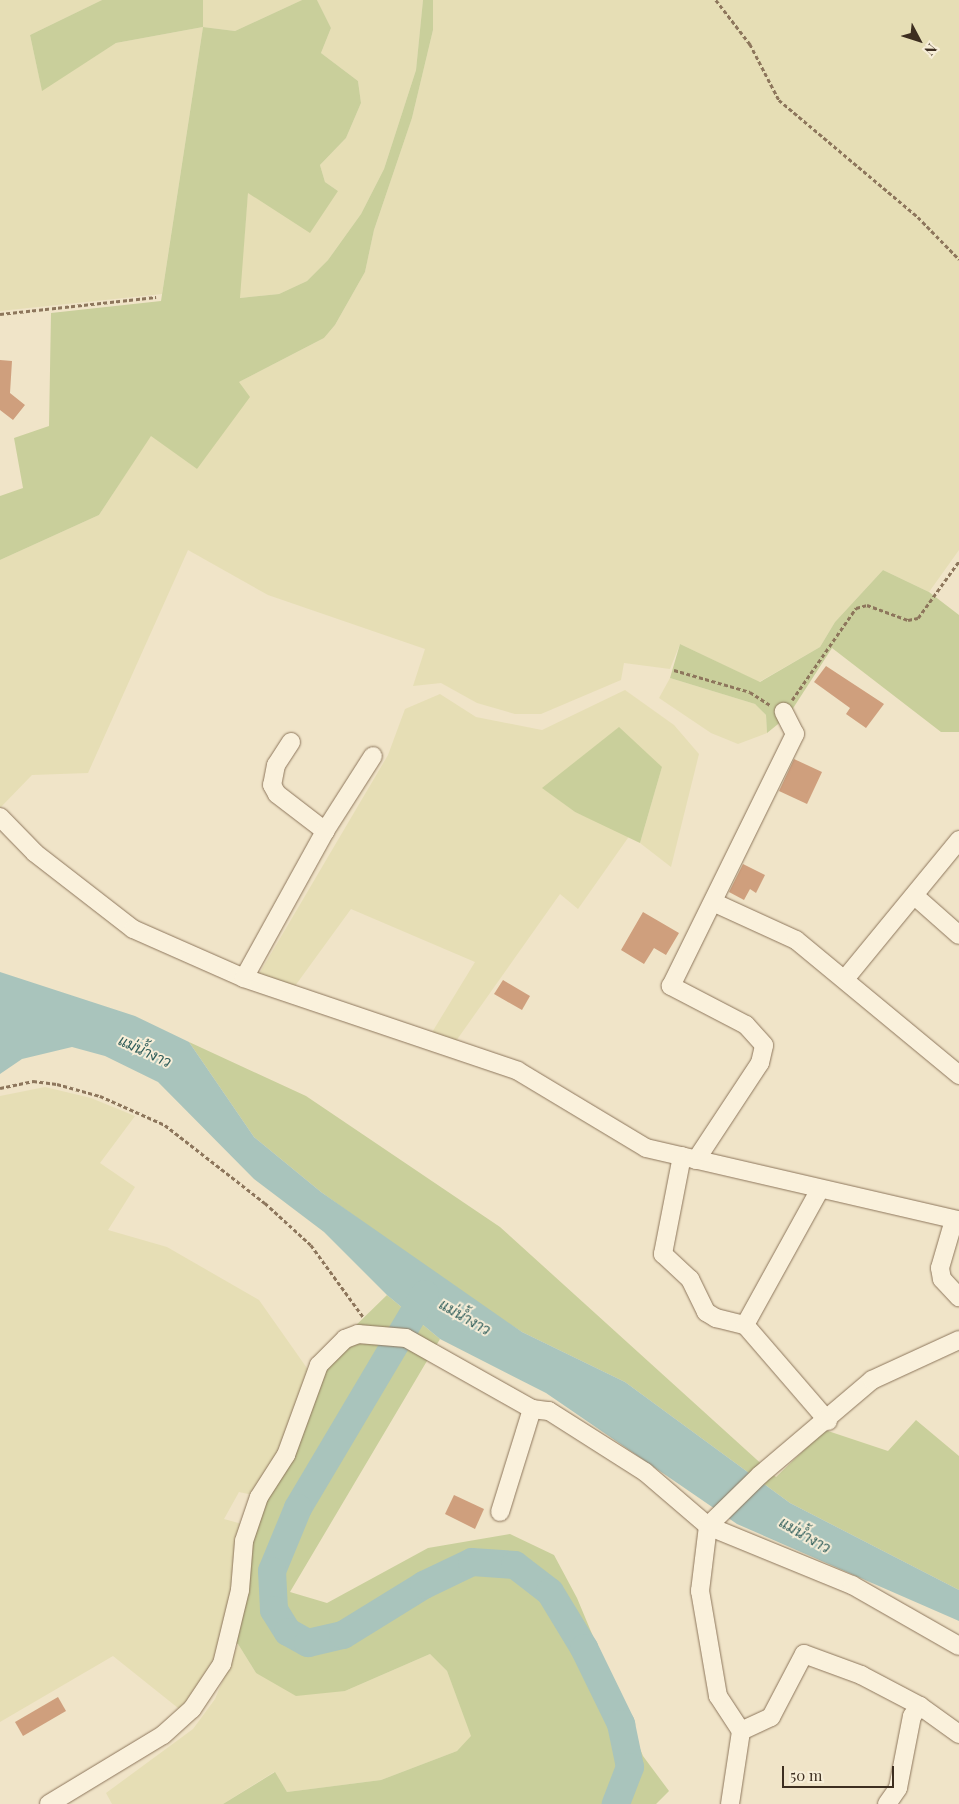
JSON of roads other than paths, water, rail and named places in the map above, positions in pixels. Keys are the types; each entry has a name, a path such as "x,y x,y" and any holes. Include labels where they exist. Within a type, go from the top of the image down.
{"street":[{"path":"784,712 795,734 715,903 671,986 746,1025 764,1045 760,1063 689,1158 663,1254 690,1279 706,1312 745,1325 828,1421"},
{"path":"291,742 276,765 272,785 277,794 325,831"},
{"path":"244,978 325,831 373,756"},
{"path":"0,817 35,852 133,928 244,978 518,1071 646,1148 820,1190 956,1220 940,1268 942,1279 959,1297"},
{"path":"845,979 916,897 959,840"},
{"path":"916,897 959,935"},
{"path":"715,903 796,940 959,1075"},
{"path":"745,1325 820,1190"},
{"path":"49,1804 163,1736 192,1709 222,1664 251,1519 259,1497 286,1455 319,1365 345,1339 374,1335 406,1338 532,1409 549,1411 645,1472 712,1521 852,1585 959,1646"},
{"path":"730,1804 742,1731 718,1696 700,1590 712,1521 760,1475 828,1421 872,1380 959,1340"},
{"path":"500,1512 532,1409"},
{"path":"742,1731 771,1717 804,1654 852,1671 920,1706 959,1734"},
{"path":"887,1804 898,1788 912,1716 920,1706"}],"water":[{"name":"แม่น้ำงาว","path":"0,972 135,1016 189,1042 254,1137 321,1192 522,1332 625,1382 790,1503 959,1590 959,1621 737,1524 546,1393 440,1339 387,1295 324,1232 254,1179 158,1082 105,1056 72,1047 22,1059 0,1074"}],"waterway":[{"path":"425,1294 298,1508 272,1571 274,1610 288,1632 308,1643 343,1635 424,1585 472,1562 515,1565 550,1592 584,1648 621,1724 630,1767 616,1804"}]}
